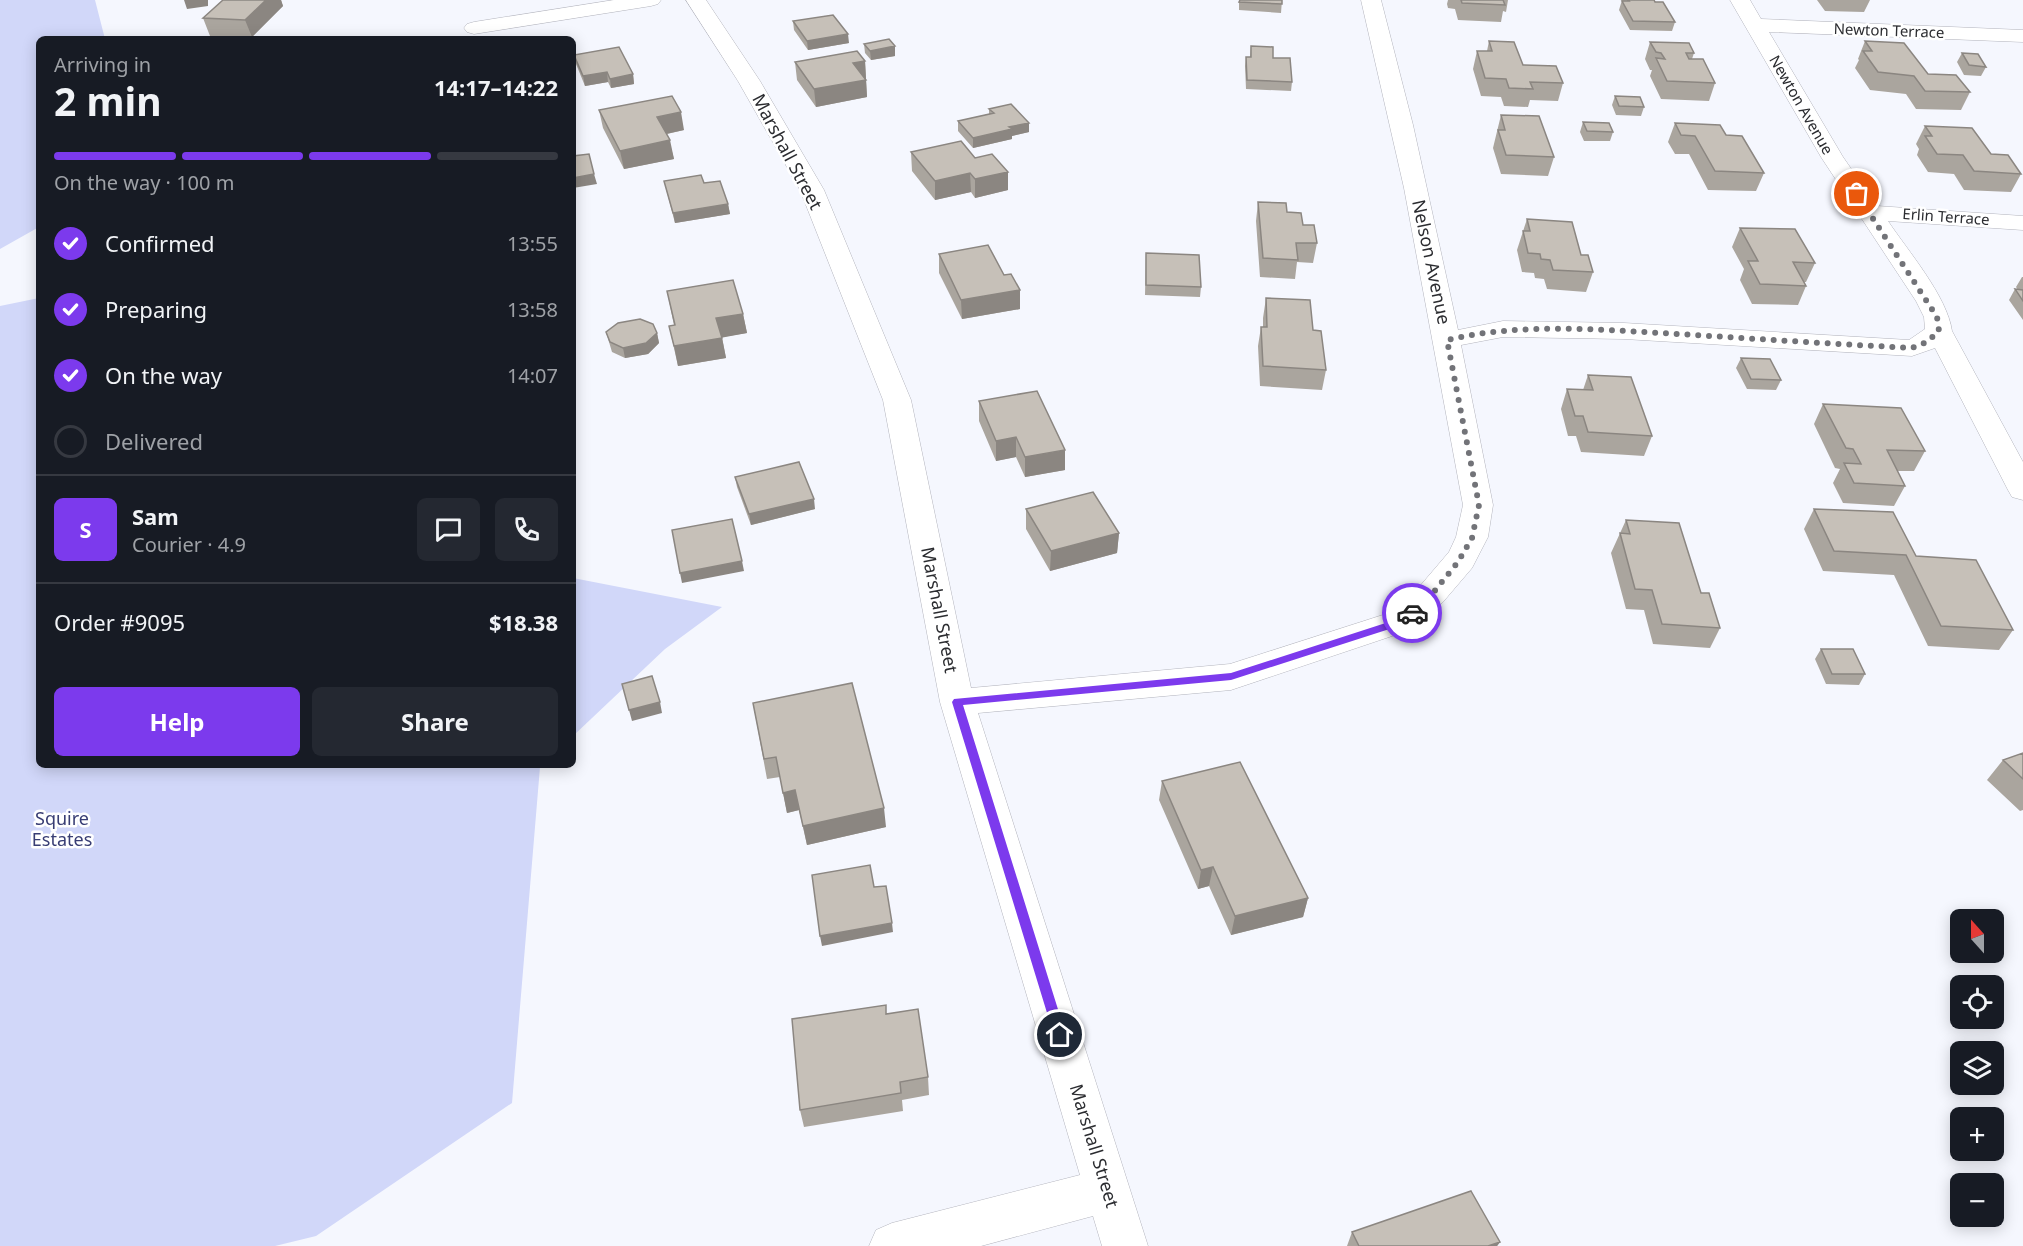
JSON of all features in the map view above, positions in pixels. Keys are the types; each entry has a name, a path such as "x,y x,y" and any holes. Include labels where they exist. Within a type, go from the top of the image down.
{"street":[{"path":"474,28 651,0"},
{"name":"Marshall Street","path":"696,0 749,81 812,190 897,400 957,702 1125,1246"},
{"name":"Nelson Avenue","path":"957,702 1231,677 1401,621 1425,603 1458,562 1472,538 1479,505 1447,340 1393,87 1371,0"},
{"name":"Newton Avenue","path":"1740,0 1832,157 1929,301 1937,317 1939,331 2023,490"},
{"name":"Newton Terrace","path":"1754,25 2023,36"},
{"name":"Erlin Terrace","path":"1869,213 2023,223"},
{"path":"1447,340 1503,329 1525,329 1624,331 1912,348 1927,342 1939,331"},
{"path":"892,1246 1108,1190"}],"green space":[{"path":"0,0 95,0 104,36 36,36 36,229 0,249"},
{"name":"Squire Estates","path":"36,299 36,768 540,768 512,1103 316,1236 275,1246 0,1246 0,306"},
{"path":"576,579 722,607 665,649 576,733"}],"building":[{"path":"223,0 266,0 245,20 203,18"},
{"path":"1240,0 1282,0 1282,4 1239,2"},
{"path":"1461,0 1503,0 1505,5 1462,3"},
{"path":"1622,1 1663,2 1675,22 1633,21"},
{"path":"833,15 848,34 807,41 793,21"},
{"path":"889,39 895,46 870,51 864,44"},
{"path":"1489,41 1514,42 1523,65 1556,66 1563,83 1530,82 1533,89 1509,88 1506,79 1485,78 1477,51 1492,51"},
{"path":"1865,41 1904,43 1928,74 1956,75 1970,92 1925,91 1914,76 1878,72 1863,51 1872,51"},
{"path":"1650,42 1689,43 1694,53 1686,53 1689,59 1703,59 1715,83 1667,81 1656,58 1665,59 1661,53 1656,52"},
{"path":"1251,46 1273,47 1273,58 1290,58 1292,82 1247,80 1246,57 1251,57"},
{"path":"619,47 633,74 610,79 607,72 583,76 576,55"},
{"path":"857,51 865,61 853,63 866,80 814,89 795,62"},
{"path":"1962,53 1978,54 1986,67 1969,65"},
{"path":"672,96 681,112 657,117 670,140 620,151 599,110"},
{"path":"1615,96 1640,97 1644,107 1619,106"},
{"path":"1011,104 1029,123 973,138 958,121 994,113 989,109"},
{"path":"1501,115 1539,116 1554,157 1506,155 1498,130 1505,130"},
{"path":"1583,122 1609,123 1613,132 1587,131"},
{"path":"1675,123 1720,125 1726,135 1742,136 1764,173 1715,171 1695,136 1681,135"},
{"path":"1925,126 1972,128 1991,154 2008,155 2021,174 1974,171 1963,155 1937,154 1925,136 1932,136"},
{"path":"961,141 975,158 992,154 1008,172 975,179 970,173 935,181 911,152"},
{"path":"589,154 594,174 576,177 576,156"},
{"path":"701,175 704,183 720,181 728,204 673,213 664,181"},
{"path":"1258,202 1286,203 1287,212 1301,213 1303,225 1314,225 1317,243 1296,243 1298,260 1263,258"},
{"path":"1527,219 1572,222 1581,255 1588,255 1593,272 1553,270 1550,260 1541,259 1540,254 1528,253 1523,231 1530,231"},
{"path":"1740,228 1795,229 1815,263 1793,262 1806,286 1760,284 1748,261 1758,261"},
{"path":"988,245 1004,275 1011,274 1020,290 961,300 939,254"},
{"path":"1146,253 1199,255 1201,287 1146,285"},
{"path":"733,280 743,314 716,318 722,338 674,346 669,326 675,325 667,291"},
{"path":"2015,289 2023,290 2023,301"},
{"path":"1266,298 1310,300 1313,330 1321,331 1326,370 1263,366 1261,327 1267,327"},
{"path":"640,319 653,324 657,333 646,343 623,348 610,342 606,332 618,323"},
{"path":"1741,358 1770,359 1781,380 1751,379"},
{"path":"1588,375 1631,377 1652,436 1588,432 1583,416 1575,416 1567,389 1593,390"},
{"path":"1037,391 1065,450 1025,457 1016,437 996,441 979,401"},
{"path":"1823,404 1901,408 1925,451 1887,450 1905,486 1854,483 1844,463 1861,464 1853,449 1846,448"},
{"path":"799,462 814,499 749,514 735,477"},
{"path":"1093,492 1119,533 1051,551 1026,509"},
{"path":"1814,509 1893,512 1916,556 1976,560 2013,630 1941,626 1906,555 1834,551"},
{"path":"732,519 742,561 680,573 672,530"},
{"path":"1626,520 1679,523 1701,593 1709,593 1720,628 1662,624 1652,590 1635,589 1620,533 1630,534"},
{"path":"1821,649 1853,649 1865,674 1832,674"},
{"path":"652,676 660,702 629,710 622,684"},
{"path":"852,683 884,808 803,826 795,790 783,793 776,757 764,759 753,703"},
{"path":"2023,753 2023,779 2003,760"},
{"path":"1240,762 1308,898 1235,916 1213,867 1201,870 1162,781"},
{"path":"870,865 874,887 886,886 892,923 820,936 812,875"},
{"path":"886,1005 886,1014 918,1009 928,1077 900,1082 901,1093 800,1110 792,1019"},
{"path":"1471,1191 1500,1242 1488,1246 1359,1246 1352,1232"}],"way so far":[{"path":"1412,613 1425,603 1458,562 1472,538 1479,505 1447,340 1503,329 1524,329 1624,331 1912,348 1927,342 1939,331 1937,317 1929,301 1857,194"}],"route":[{"path":"1060,1035 957,702 1231,677 1401,621 1412,613"}]}
